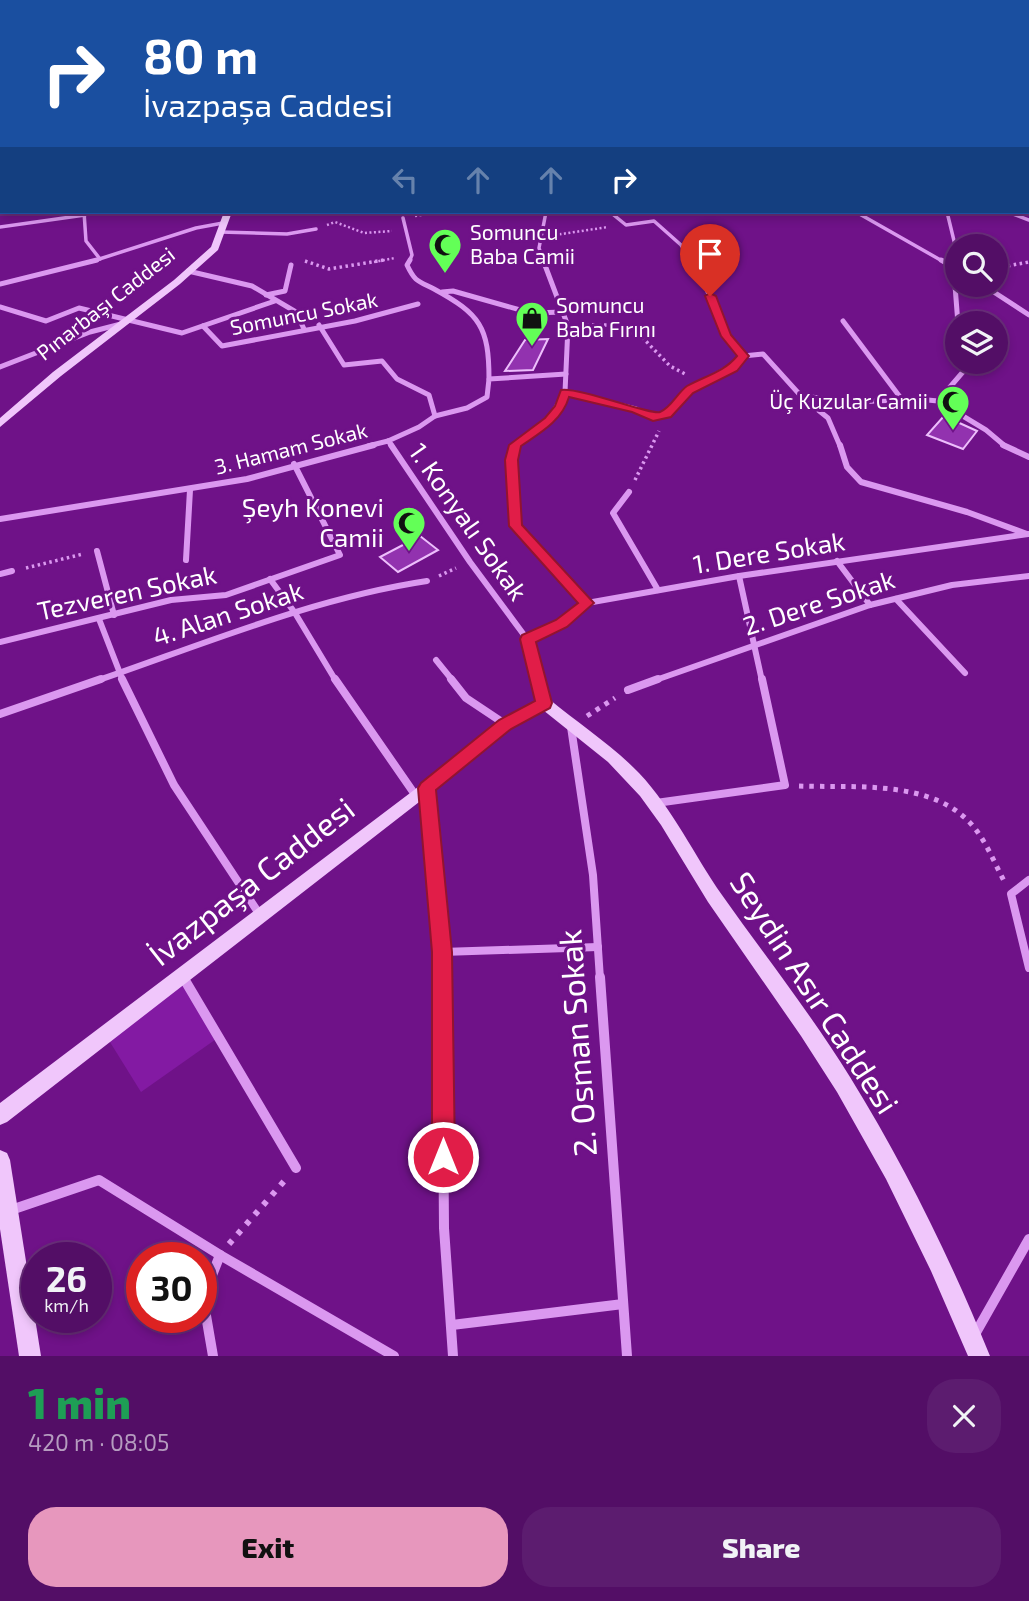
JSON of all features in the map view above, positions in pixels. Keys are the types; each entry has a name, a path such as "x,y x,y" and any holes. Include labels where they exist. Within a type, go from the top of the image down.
{"main road":[{"name":"Pınarbaşı Caddesi","path":"0,424 57,374 215,248 227,214"},
{"name":"İvazpaşa Caddesi","path":"0,1115 261,916 505,724 544,703"},
{"name":"Seydin Asır Caddesi","path":"544,703 632,776 656,803 712,894 810,1033 860,1113 949,1284 976,1348"},
{"path":"0,1160 4,1212 30,1356"}],"street":[{"path":"0,227 78,214"},
{"path":"84,214 86,241 100,259"},
{"path":"546,214 539,248 568,326 565,392 560,407 549,420 515,445 511,460 515,526 587,603"},
{"path":"612,214 625,225 654,221 681,245 702,277 726,336 743,356"},
{"path":"860,214 945,262"},
{"path":"947,214 952,234"},
{"path":"403,218 412,255 407,265 414,280 442,292 477,322 486,334 489,379 566,374"},
{"path":"0,284 100,259 196,228 221,227 267,234 316,229"},
{"path":"266,295 285,291 291,265"},
{"path":"188,271 252,286 296,312 304,328"},
{"path":"442,292 453,291 531,313 565,312"},
{"path":"1002,297 1029,315"},
{"path":"0,307 46,321 79,308 125,322 182,333 275,301"},
{"path":"1008,301 1029,307"},
{"name":"Somuncu Sokak","path":"203,326 222,346 319,325 355,321 418,304"},
{"path":"843,321 903,401"},
{"path":"0,367 90,332 125,322"},
{"path":"319,325 344,365 382,361 397,379 429,395 435,416"},
{"path":"565,392 636,410 653,418 667,414 689,390 733,368 743,356 763,354 801,396 828,418 838,437 848,472 861,482 967,512 1028,534"},
{"path":"938,401 961,374"},
{"name":"3. Hamam Sokak","path":"0,519 247,479 294,464 388,441 419,427 435,416 467,408 487,397 489,379"},
{"path":"801,396 856,402 938,401 986,430 1008,449 1029,457"},
{"name":"1. Konyalı Sokak","path":"388,441 470,562 527,639 544,703"},
{"name":"Tezveren Sokak","path":"0,642 171,600 226,595 340,555 294,464"},
{"path":"186,560 190,490"},
{"path":"629,492 613,513 658,590"},
{"name":"1. Dere Sokak","path":"527,639 562,624 587,603 739,576 1028,534"},
{"path":"97,551 114,615"},
{"path":"837,561 870,605"},
{"path":"0,574 12,571"},
{"path":"656,803 785,785 739,576"},
{"name":"2. Dere Sokak","path":"628,691 870,605 952,585 1029,576"},
{"path":"270,579 295,613 344,694 421,792 442,952 444,1228 453,1356"},
{"name":"4. Alan Sokak","path":"0,714 295,613 400,585 427,581"},
{"path":"896,599 965,673"},
{"path":"99,619 119,673 174,785 261,916"},
{"path":"436,660 466,698 505,724"},
{"name":"2. Osman Sokak","path":"571,727 593,875 627,1356"},
{"path":"1029,880 1011,894 1029,968"},
{"path":"442,952 598,947"},
{"path":"182,976 296,1168"},
{"path":"4,1212 99,1180 220,1255 394,1356"},
{"path":"976,1348 1029,1239"},
{"path":"213,1356 203,1298 220,1255"},
{"path":"452,1325 623,1304"}],"path":[{"path":"57,0 83,0"},
{"path":"316,229 335,222 364,233 392,231 403,218 428,214"},
{"path":"540,237 625,225"},
{"path":"291,265 298,261 309,261 329,269 402,257 407,265"},
{"path":"1008,266 1029,262"},
{"path":"568,326 607,325 618,332 638,333 670,366 703,383"},
{"path":"629,492 667,414"},
{"path":"12,571 97,551"},
{"path":"427,581 470,562"},
{"path":"571,727 628,691"},
{"path":"785,785 917,794 947,803 971,823 1011,894"},
{"path":"220,1255 296,1168"}],"shaded area":[{"path":"182,976 219,1037 141,1092 105,1034"}],"building":[{"name":"Somuncu Baba Fırını","path":"548,339 533,370 505,371 525,340"},
{"name":"Üç Kuzular Camii","path":"944,416 977,431 963,449 927,435"},
{"name":"Şeyh Konevi Camii","path":"420,536 438,550 398,572 380,557"}],"place":[{"name":"Somuncu Baba Camii","path":"445,275"},
{"name":"Somuncu Baba Fırını","path":"532,348"},
{"name":"Üç Kuzular Camii","path":"953,432"},
{"name":"Şeyh Konevi Camii","path":"409,553"}],"route":[{"path":"443,1157 442,952 427,788 505,724 544,703 527,639 562,624 587,603 515,526 511,460 515,445 549,420 560,407 565,392 636,410 653,418 667,414 689,390 733,368 743,356 726,336 710,296"}]}
